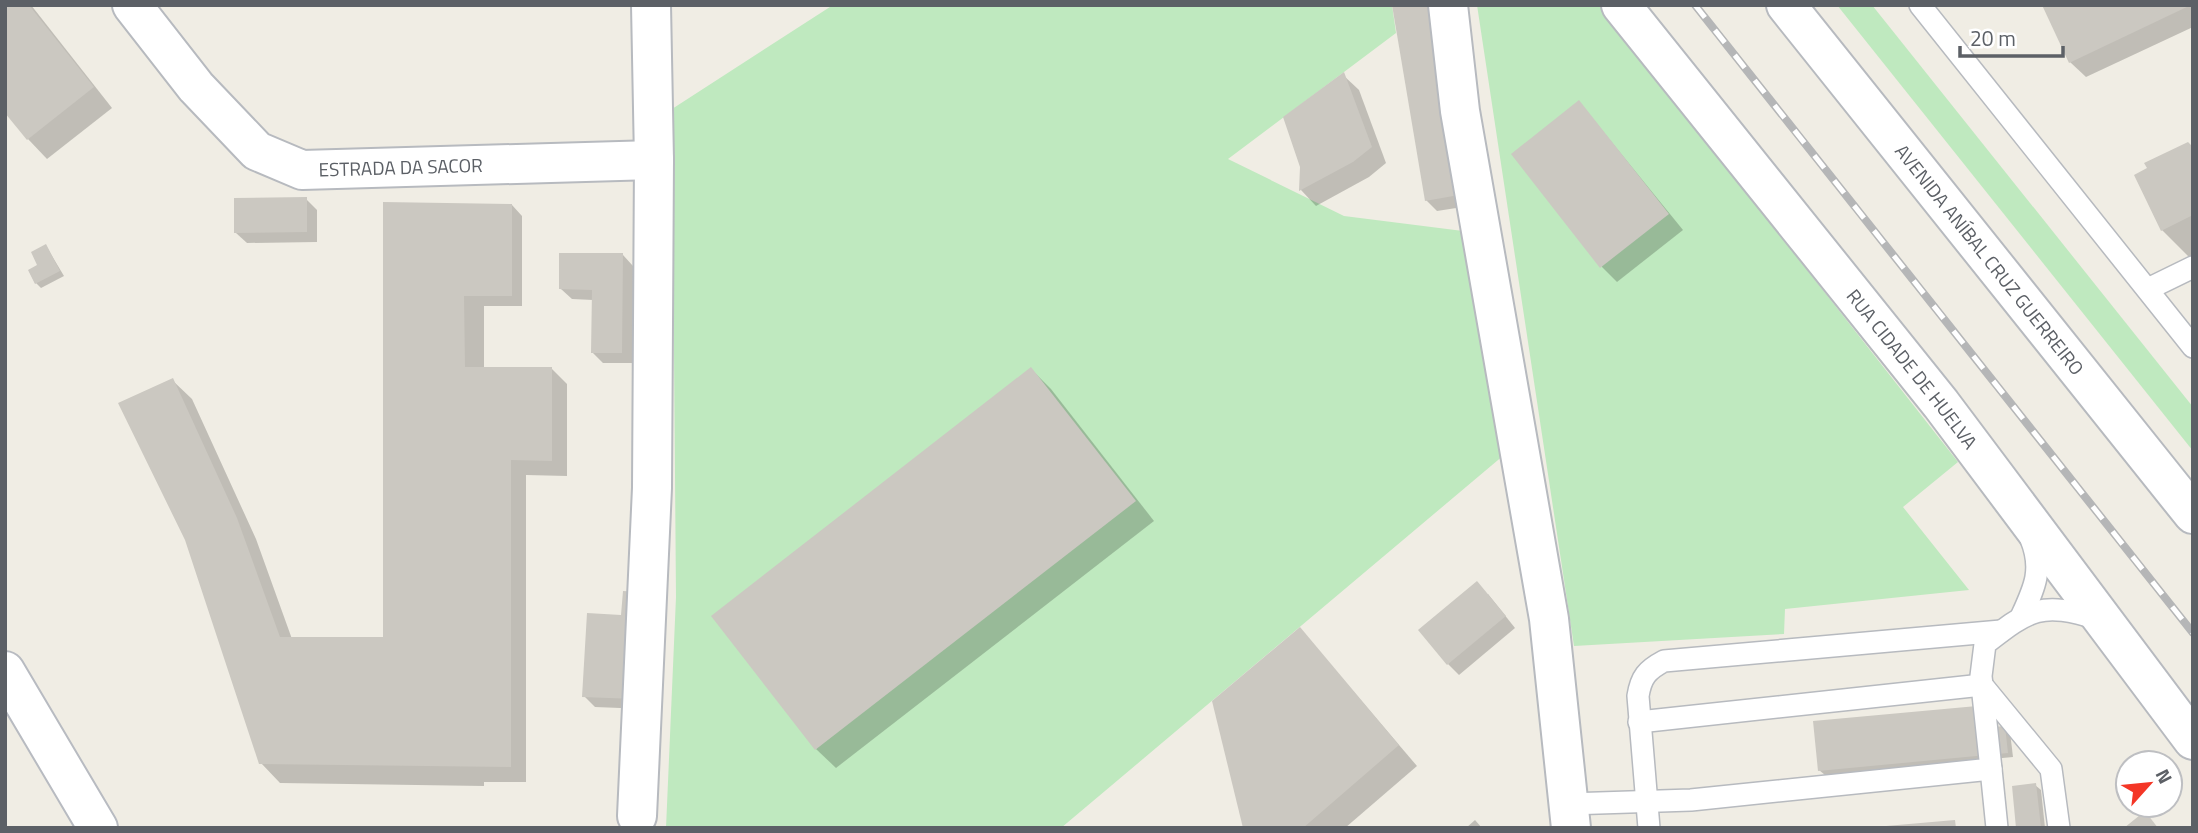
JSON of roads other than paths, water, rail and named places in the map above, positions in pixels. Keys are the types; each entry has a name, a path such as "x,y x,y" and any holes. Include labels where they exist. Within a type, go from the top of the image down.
{"street":[{"name":"ESTRADA DA SACOR","path":"132,5 196,87 257,151 302,170 654,160"},
{"path":"637,817 652,488 654,160 650,5"},
{"path":"1448,5 1460,111 1549,619 1569,816"},
{"name":"RUA CIDADE DE HUELVA","path":"1621,5 1941,404 2193,740"},
{"name":"AVENIDA ANÍBAL CRUZ GUERREIRO","path":"1786,5 2193,514"},
{"path":"5,671 98,828"}],"lane":[{"path":"1920,5 2193,347"},
{"path":"2148,289 2193,267"},
{"path":"2019,508 2036,553 2038,581 2022,615"},
{"path":"1997,828 1982,685 1985,643 2022,615 2048,608 2075,612 2103,621"},
{"path":"1649,828 1639,722 1640,682 1648,670 1664,661 2001,631"},
{"path":"1639,722 1982,685"},
{"path":"1982,685 2051,769 2059,828"},
{"path":"1569,816 1648,802 1991,769"}],"railway":[{"path":"1695,5 2193,633"}]}
